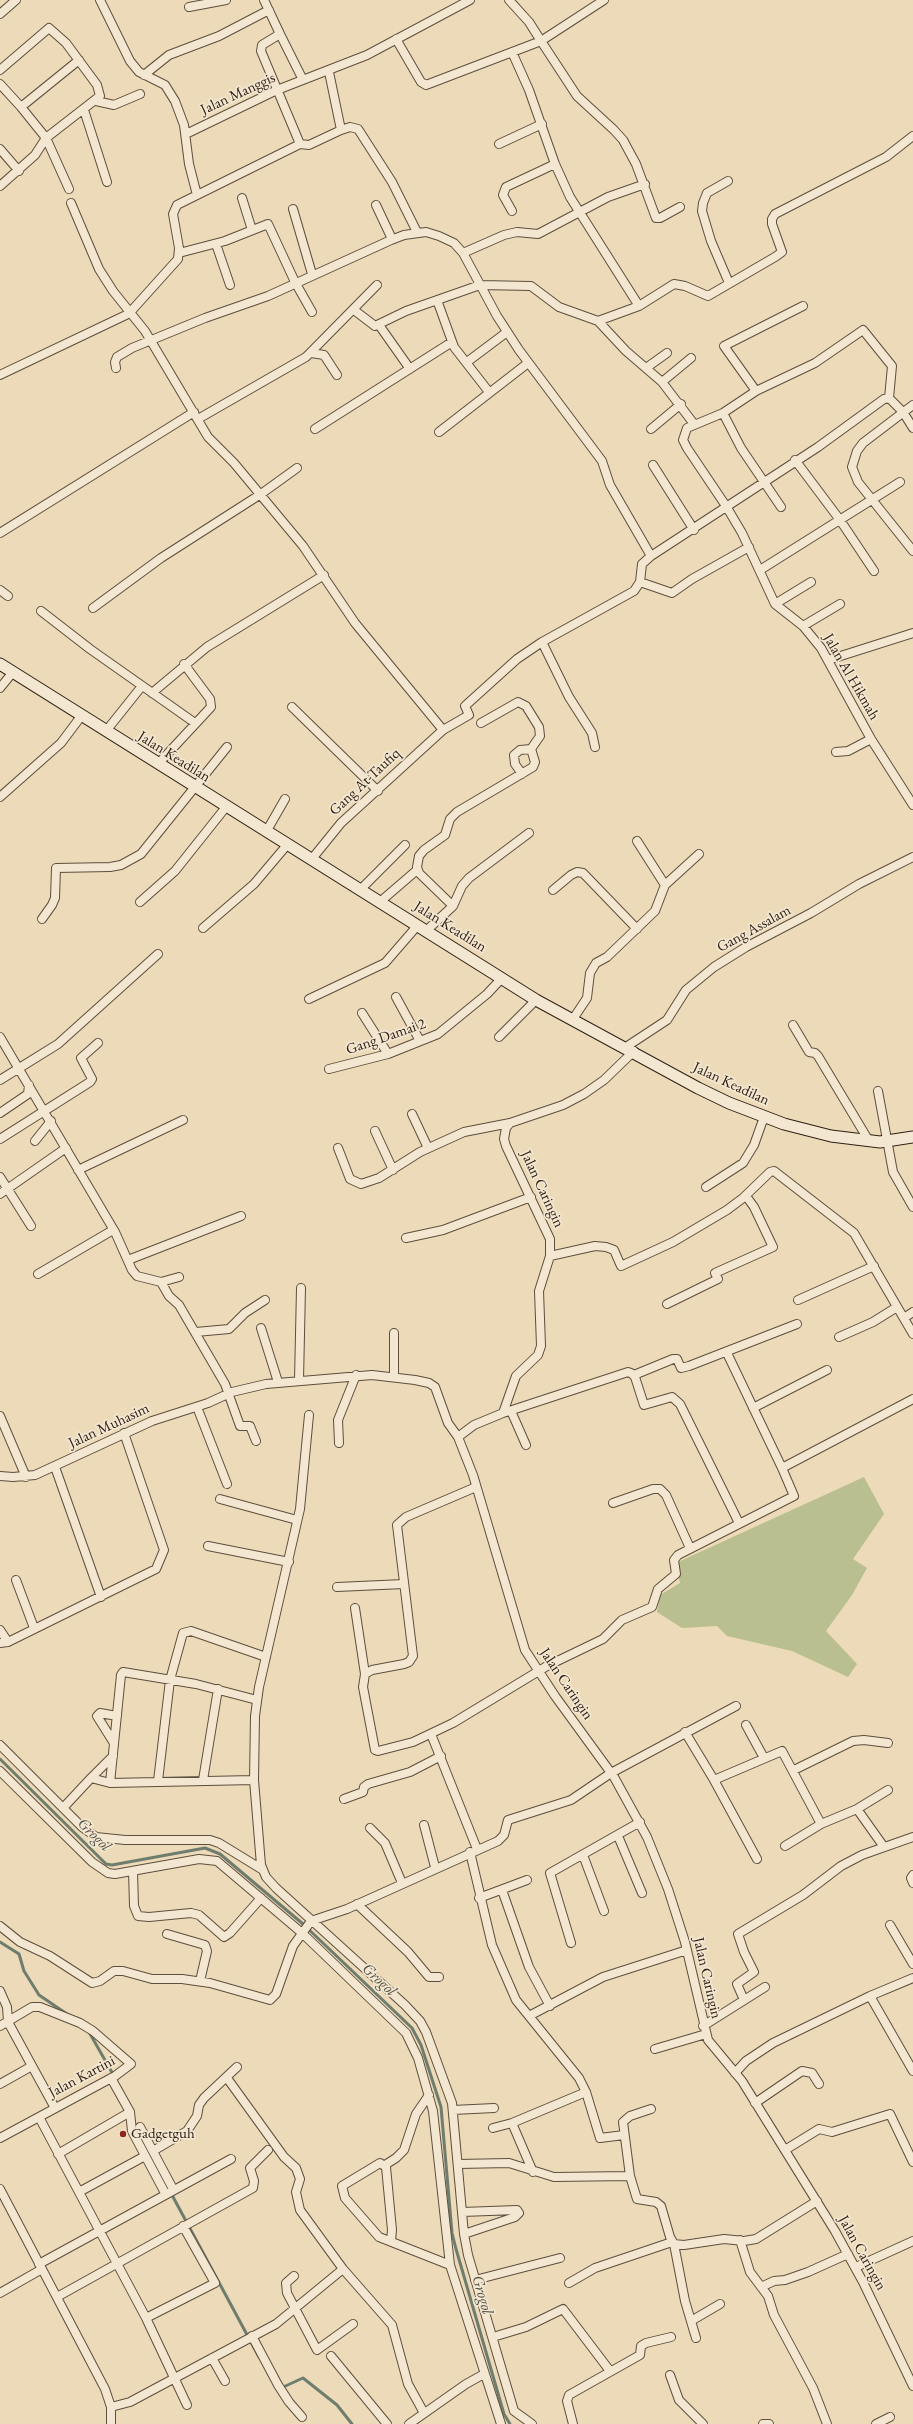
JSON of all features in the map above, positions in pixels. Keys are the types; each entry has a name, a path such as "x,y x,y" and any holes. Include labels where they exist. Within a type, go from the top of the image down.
{"main road":[{"name":"Jalan Keadilan","path":"0,664 266,832 284,848 311,860 422,927 499,982 630,1049 698,1088 764,1116 810,1131 869,1141 889,1142 913,1137"}],"street":[{"path":"0,14 16,0"},
{"path":"100,0 130,61 144,75 165,84 175,100 186,134 188,159 197,195"},
{"path":"189,7 226,0"},
{"path":"264,0 303,80"},
{"name":"Jalan Manggis","path":"186,134 277,90 329,72 367,55 470,0"},
{"path":"509,0 529,22 577,96 614,130 622,140 645,184 657,219 680,207"},
{"path":"396,39 421,82 426,85 541,41 604,0"},
{"path":"144,75 169,55 219,36 269,10"},
{"path":"0,70 49,28 55,31 79,60 97,85 100,96 96,101 46,138 36,155 0,186"},
{"path":"280,34 262,45 261,48 300,144"},
{"path":"512,52 542,124 555,164 578,212 639,306"},
{"path":"21,107 79,60"},
{"path":"329,72 341,130"},
{"path":"0,84 46,138 69,189"},
{"path":"96,101 115,105 140,94"},
{"path":"84,110 107,182"},
{"path":"499,144 542,124"},
{"path":"0,375 130,312 170,270 179,253 173,210 178,205 300,144 309,145 350,127 358,129 392,182 417,232"},
{"path":"598,321 639,306 674,284 679,284 708,296 782,252 772,224 772,219 775,214 886,157 913,136"},
{"path":"0,149 19,171"},
{"path":"512,211 503,195 506,187 555,164"},
{"path":"728,181 707,193 702,211 713,247 729,283"},
{"path":"463,253 504,235 517,232 538,234 608,197 645,184"},
{"path":"242,198 252,230"},
{"path":"71,203 99,269 113,291 151,341 213,443 234,462 261,494 324,575 355,623 443,730"},
{"path":"376,205 392,239"},
{"path":"294,210 312,274"},
{"path":"179,253 216,244 267,224 269,225 295,282 312,312"},
{"path":"116,368 115,362 123,353 205,318 268,296 312,274 392,239 417,232 439,236 454,243 463,253 507,332 528,363 602,461 610,485 651,556"},
{"path":"216,244 230,285"},
{"path":"0,533 196,416 298,363 311,353 319,342 354,310 377,285"},
{"path":"354,310 371,325 379,325 406,311 480,285 531,286 559,308 598,321 626,351 662,382 694,424 723,413 756,391 815,363 863,330 892,366 889,398"},
{"path":"437,300 452,342 490,392"},
{"path":"756,391 724,346 804,306"},
{"path":"379,325 410,369"},
{"path":"467,362 507,332"},
{"path":"315,429 452,342"},
{"path":"311,353 324,355 337,375"},
{"path":"646,368 666,353"},
{"path":"662,382 691,358"},
{"path":"439,432 528,363"},
{"path":"889,398 903,412 913,428"},
{"path":"595,747 592,733 569,697 542,642 638,588 642,564 651,556 694,530 726,506 884,399 889,398"},
{"path":"651,429 680,404"},
{"path":"912,547 872,500 853,472 854,458 863,443 913,405"},
{"path":"723,413 741,448 781,507"},
{"name":"Jalan Al Hikmah","path":"694,424 687,428 683,440 692,458 726,506 749,547 775,604 803,626 828,660 871,738 913,805"},
{"path":"795,460 840,520 874,571"},
{"path":"653,466 694,530"},
{"path":"93,608 162,558 261,494 297,468"},
{"path":"760,570 900,482"},
{"path":"640,582 672,593 692,579 749,547"},
{"path":"152,693 184,664 246,622 324,575"},
{"path":"775,604 811,582"},
{"path":"0,590 8,596"},
{"path":"803,626 840,604"},
{"path":"41,611 90,649 195,723"},
{"path":"828,660 913,633"},
{"name":"Gang At-Taufiq","path":"311,860 340,823 378,791 443,730 469,715 465,706 517,659 542,642"},
{"path":"158,764 211,707 211,702 184,664"},
{"path":"1,687 13,672"},
{"path":"106,731 142,686"},
{"path":"383,903 418,872 421,853 445,835 450,819 457,812 534,766 531,749 540,733 521,702 516,702 481,723"},
{"path":"292,706 378,791"},
{"path":"0,797 54,750 74,728 82,715"},
{"path":"836,752 848,751 871,738"},
{"path":"42,919 52,905 54,898 56,868 110,867 131,860 141,854 152,843 227,747"},
{"path":"522,774 515,764 514,755 520,750 531,749"},
{"path":"266,832 285,799"},
{"path":"140,902 175,871 226,807"},
{"path":"309,999 383,964 422,927 453,906 462,886 469,878 529,833"},
{"path":"637,841 665,885"},
{"path":"361,889 404,845"},
{"path":"203,928 247,892 284,848"},
{"path":"573,1019 587,998 592,968 596,963 607,958 655,911 665,885 699,854"},
{"name":"Gang Assalam","path":"630,1049 666,1020 686,990 714,967 751,944 811,913 859,884 913,857"},
{"path":"418,872 453,906"},
{"path":"553,890 571,874 577,872 583,873 637,929"},
{"path":"0,1080 58,1044 158,954"},
{"name":"Gang Damai 2","path":"329,1069 388,1054 420,1041 450,1026 499,982"},
{"path":"396,997 420,1041"},
{"path":"499,1037 536,1000"},
{"path":"362,1013 388,1054"},
{"path":"793,1025 809,1052 815,1053 818,1056 869,1141"},
{"path":"0,1037 51,1120 137,1276 161,1282 179,1277"},
{"path":"0,1139 90,1082 92,1079 81,1058 98,1043"},
{"path":"338,1148 346,1172 354,1183 368,1183 393,1170 428,1148 464,1132 510,1123 563,1106 604,1080 630,1049"},
{"path":"0,1112 28,1094 29,1085"},
{"path":"878,1091 889,1142 893,1172 913,1207"},
{"path":"412,1114 428,1148"},
{"path":"706,1187 743,1163 754,1145 764,1116"},
{"path":"35,1141 51,1120"},
{"path":"78,1170 183,1120"},
{"name":"Jalan Caringin","path":"507,1412 516,1376 532,1362 540,1351 539,1291 550,1256 548,1233 506,1146 504,1133 510,1123"},
{"path":"375,1132 393,1170"},
{"path":"0,1194 66,1148"},
{"path":"550,1256 595,1246 606,1247 614,1250 621,1266 684,1236 746,1196 770,1172 774,1171 849,1227 874,1266 913,1334"},
{"path":"0,1177 31,1226"},
{"path":"667,1304 718,1279 714,1273 773,1247 754,1207 746,1196"},
{"path":"406,1238 443,1230 531,1197"},
{"path":"128,1260 242,1216"},
{"path":"38,1274 113,1230"},
{"path":"798,1300 874,1266"},
{"path":"161,1282 169,1296 186,1315 196,1332 229,1394 240,1426 250,1426 256,1441"},
{"path":"299,1380 301,1288"},
{"path":"196,1332 229,1329 245,1313 265,1300"},
{"path":"838,1337 873,1322 897,1307"},
{"path":"904,1318 913,1312"},
{"path":"634,1375 667,1360 677,1359 683,1368 727,1353 796,1324"},
{"path":"261,1328 278,1382"},
{"path":"394,1333 394,1376"},
{"path":"356,1608 365,1674 363,1687 376,1751 413,1742 431,1734 470,1713 538,1671 603,1639 622,1620 652,1607 658,1589 676,1574 676,1557 690,1548 794,1496 727,1353"},
{"path":"753,1408 827,1370"},
{"path":"458,1437 474,1425 507,1412 628,1372 634,1375 644,1405 672,1397 680,1404 739,1523"},
{"path":"339,1443 338,1420 356,1375"},
{"name":"Jalan Muhasim","path":"0,1476 26,1477 163,1417 197,1407 229,1394 278,1382 356,1375 394,1376"},
{"name":"Jalan Caringin","path":"394,1376 425,1382 435,1387 448,1423 458,1437 476,1487 505,1578 522,1640 538,1671 611,1773 640,1822 668,1890 687,1950 704,2030 711,2046 736,2073 817,2201 856,2267 913,2386"},
{"path":"782,1468 913,1399"},
{"path":"197,1407 228,1484"},
{"path":"507,1412 526,1445"},
{"path":"263,1870 258,1843 254,1780 253,1730 257,1700 266,1657 289,1562 297,1520 309,1415"},
{"path":"0,1416 26,1477"},
{"path":"0,1630 4,1642 156,1570 164,1550 124,1433"},
{"path":"54,1466 101,1597"},
{"path":"365,1674 372,1670 404,1664 412,1658 414,1650 397,1531 400,1521 476,1487"},
{"path":"614,1503 653,1489 660,1489 666,1495 690,1548"},
{"path":"220,1499 297,1520"},
{"path":"208,1546 289,1562"},
{"path":"16,1580 34,1628"},
{"path":"337,1587 404,1584"},
{"path":"158,1781 170,1680 182,1635 186,1631 266,1657"},
{"path":"110,1783 121,1675 123,1672 218,1689 257,1700"},
{"path":"203,1780 218,1689"},
{"path":"0,1926 20,1942 50,1956 92,1983 100,1982 111,1972 119,1971 152,1979 200,1981 270,2000 276,1994 290,1955 302,1932 310,1921 357,1904 436,1867 501,1839 508,1820 571,1800 611,1773 736,1706"},
{"path":"114,1743 97,1716 100,1712 117,1716"},
{"path":"746,1724 764,1758"},
{"path":"685,1732 714,1780 757,1859"},
{"path":"431,1734 441,1756 474,1851 479,1898 498,1961 516,2000 579,2078 586,2092 600,2138 624,2135"},
{"path":"794,1770 853,1741 864,1740 888,1743"},
{"path":"0,1745 63,1808 96,1837 124,1840 210,1840 219,1843 263,1870 276,1888 310,1921 381,1982 420,2021 430,2040 453,2110 464,2234 475,2280 514,2411 532,2424"},
{"path":"714,1780 782,1751 794,1770 821,1824"},
{"path":"63,1808 113,1756"},
{"path":"344,1799 363,1792 364,1787 368,1784 410,1772 441,1756"},
{"path":"0,1771 98,1868 108,1873 115,1874 199,1859 213,1859 223,1865 302,1932 406,2033 415,2050 429,2095 436,2129 450,2265 501,2424"},
{"path":"91,1778 110,1783 254,1780"},
{"path":"785,1846 821,1824 857,1809 888,1790"},
{"path":"857,1809 884,1847"},
{"path":"571,1943 550,1873 618,1836 640,1822"},
{"path":"424,1825 436,1867"},
{"path":"370,1828 385,1843 402,1883"},
{"path":"618,1836 642,1893"},
{"path":"744,2000 737,1984 754,1972 744,1952 738,1934 803,1895 841,1866 884,1847 913,1837"},
{"path":"583,1855 604,1911"},
{"path":"133,1871 134,1906 138,1916 149,1917 191,1913 199,1914 224,1937 228,1935 261,1898"},
{"path":"913,1875 911,1878 913,1883"},
{"path":"479,1898 527,1880"},
{"path":"502,1890 528,1967 550,2006"},
{"path":"357,1904 408,1952 429,1977 439,1977"},
{"path":"890,1925 913,1964"},
{"path":"167,1934 205,1945 207,1951 200,1981"},
{"path":"530,2016 603,1976 687,1950"},
{"path":"736,2073 746,2061 773,2043 870,1996 913,1978"},
{"path":"656,2049 704,2030 744,2000 765,1987"},
{"path":"0,1991 7,2007 8,2022 55,2108"},
{"path":"870,1996 913,2071"},
{"name":"Jalan Kartini","path":"0,2026 36,2006 80,2024 102,2038 131,2062 130,2067 113,2077 0,2138"},
{"path":"0,2084 32,2066"},
{"path":"153,2151 187,2131 197,2116 199,2105 204,2098 237,2068"},
{"path":"755,2102 802,2071 812,2073 819,2084"},
{"path":"113,2077 130,2112 131,2127 165,2193"},
{"path":"227,2078 260,2126 284,2157 296,2168 300,2178 296,2192 300,2210 353,2282 392,2325 408,2384 424,2413"},
{"path":"493,2128 512,2123 586,2092"},
{"path":"429,2095 416,2114 404,2150 396,2158 385,2165 376,2165 346,2183 342,2190 349,2203 379,2237 450,2265"},
{"path":"453,2110 494,2108"},
{"path":"651,2110 624,2120 622,2126 630,2176 637,2199 656,2202 661,2206 673,2243 685,2301 696,2338"},
{"path":"58,2154 130,2112"},
{"path":"785,2150 819,2129 832,2132 890,2114 913,2162"},
{"path":"39,2117 146,2318 188,2405"},
{"path":"512,2123 533,2172"},
{"path":"140,2127 173,2189"},
{"path":"57,2297 252,2188 254,2181 250,2168 268,2150"},
{"path":"79,2192 145,2156"},
{"path":"0,2293 99,2231 165,2193 231,2159"},
{"path":"458,2164 499,2162 515,2164 533,2172 554,2177 630,2176"},
{"path":"385,2165 392,2230 391,2241"},
{"path":"0,2190 86,2350 111,2406 111,2424"},
{"path":"569,2282 608,2263 673,2243 684,2245 724,2239 748,2241 759,2237 817,2201"},
{"path":"462,2212 517,2210 519,2213 515,2217 464,2234"},
{"path":"146,2318 215,2283 186,2224"},
{"path":"740,2240 747,2265 768,2296 781,2329 813,2388 827,2424"},
{"path":"856,2267 913,2240"},
{"path":"761,2287 774,2281 785,2280 808,2272 848,2254"},
{"path":"475,2280 560,2258"},
{"path":"111,2406 130,2402 282,2320 344,2270"},
{"path":"294,2276 288,2279 285,2287 294,2309 317,2350 353,2324"},
{"path":"691,2321 720,2304"},
{"path":"493,2337 526,2327 563,2309 610,2371"},
{"path":"573,2424 567,2401 569,2395 640,2355 641,2346 646,2343 671,2337"},
{"path":"249,2338 281,2389 302,2417"},
{"path":"331,2356 387,2424"},
{"path":"212,2358 225,2381"},
{"path":"409,2424 484,2374"},
{"path":"670,2375 679,2400 702,2424"},
{"path":"876,2424 890,2418"},
{"path":"764,2424 769,2424"}],"green space":[{"path":"864,1477 884,1514 853,1559 867,1568 852,1595 826,1631 857,1664 848,1677 792,1651 727,1636 717,1626 682,1628 657,1612 660,1595 680,1583 676,1563"}],"waterway":[{"name":"Grogol","path":"0,1759 106,1864 112,1865 205,1848 220,1854 303,1924 412,2028 421,2045 441,2107 452,2233 504,2414 510,2424"},
{"name":"Grogol","path":"0,1942 19,1954 24,1971 39,1995 67,2014"},
{"name":"Grogol","path":"89,2032 114,2076"},
{"name":"Grogol","path":"134,2125 163,2179"},
{"name":"Grogol","path":"172,2195 259,2357"},
{"name":"Grogol","path":"281,2388 303,2378 337,2405 352,2424"}],"place":[{"name":"Gadgetguh","path":"123,2134"}]}
